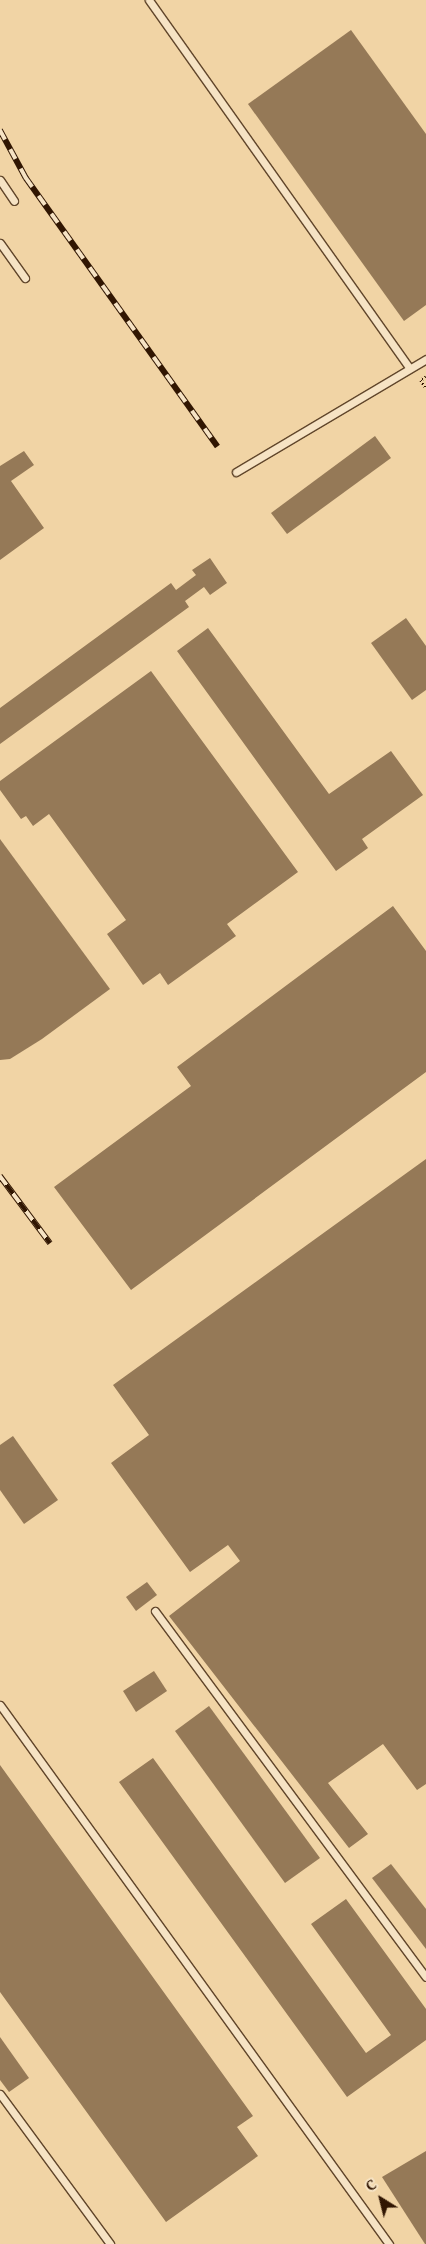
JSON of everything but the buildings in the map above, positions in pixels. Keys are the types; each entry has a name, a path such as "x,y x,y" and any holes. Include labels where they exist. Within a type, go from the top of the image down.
{"lane":[{"path":"149,0 410,368"},
{"path":"0,180 14,201"},
{"path":"0,243 25,278"},
{"path":"236,472 426,359"},
{"path":"155,1611 426,1977"},
{"path":"0,1705 389,2244"},
{"path":"0,2094 110,2244"}],"path":[{"path":"426,377 421,380 426,388"}],"railway":[{"path":"0,130 26,178 218,447"},
{"path":"0,1176 50,1243"}]}
